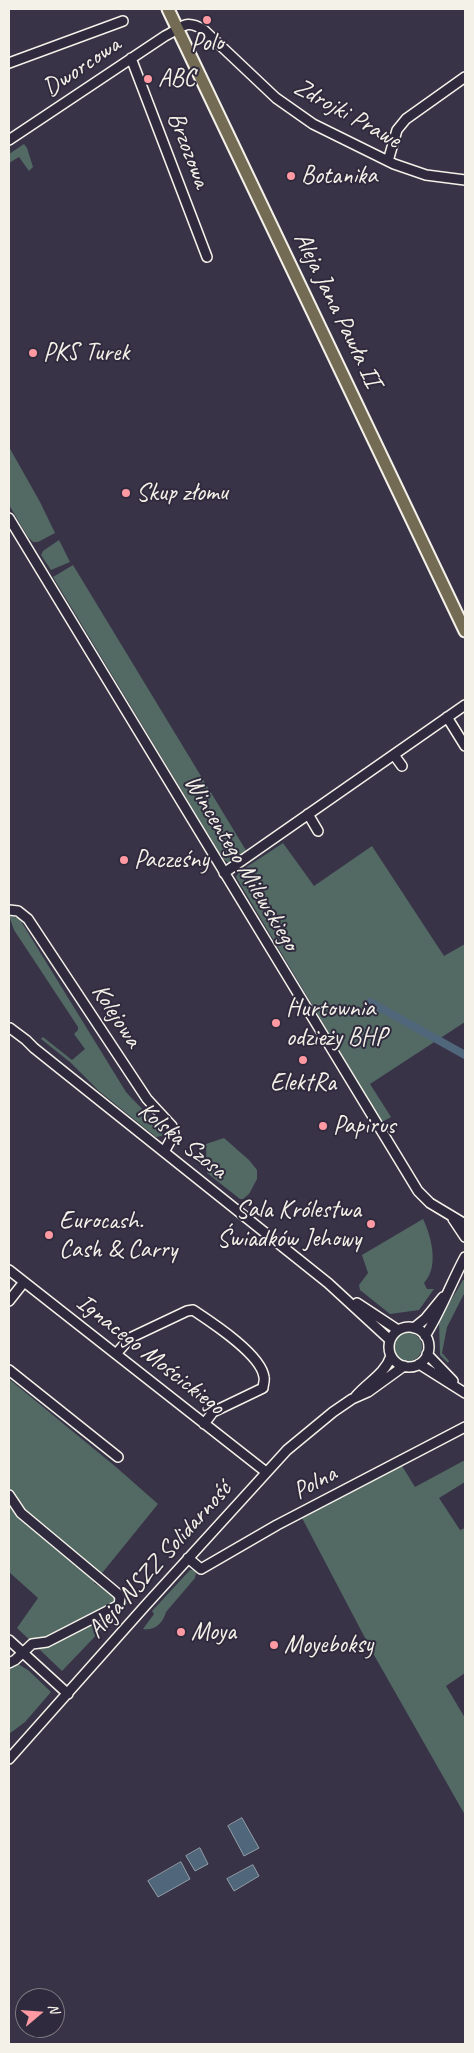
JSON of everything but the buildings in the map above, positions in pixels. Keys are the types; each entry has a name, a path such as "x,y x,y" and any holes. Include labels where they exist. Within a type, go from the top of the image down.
{"main road":[{"name":"Aleja Jana Pawła II","path":"168,9 465,631"}],"street":[{"path":"9,62 123,21"},
{"name":"Zdrojki Prawe","path":"178,29 187,23 198,26 276,98 313,124 388,161 426,175 465,180"},
{"name":"Dworcowa","path":"9,140 131,58 178,29"},
{"name":"Brzozowa","path":"131,58 207,257"},
{"path":"388,161 397,130 406,119 465,78"},
{"name":"Wincentego Milewskiego","path":"9,518 418,1192 430,1204 465,1224"},
{"path":"224,873 465,705"},
{"path":"447,718 465,746"},
{"path":"394,754 402,766"},
{"path":"308,814 318,831"},
{"name":"Kolejowa","path":"9,910 18,911 28,919 147,1100 172,1126 174,1134 164,1152"},
{"name":"Kolska Szosa","path":"9,1031 26,1040 328,1284 390,1340"},
{"name":"Wincentego Milewskiego","path":"451,1217 465,1237"},
{"path":"424,1336 443,1306 448,1291 465,1257"},
{"name":"Ignacego Mościckiego","path":"9,1270 266,1472"},
{"path":"9,1301 24,1282"},
{"name":"Kolska Szosa","path":"328,1284 398,1330"},
{"path":"414,1328 425,1319 448,1291"},
{"path":"116,1354 130,1338 187,1311 193,1310 224,1331 253,1356 264,1376 263,1388 213,1412 204,1424"},
{"path":"414,1328 424,1336 428,1344 427,1354 419,1364 412,1367 404,1366 396,1362 391,1356 390,1340 398,1330 414,1328"},
{"path":"427,1354 462,1391"},
{"name":"Aleja NSZZ Solidarność","path":"9,1759 266,1472 311,1428 352,1399 380,1374 391,1356"},
{"path":"419,1364 462,1391"},
{"name":"Aleja NSZZ Solidarność","path":"352,1399 368,1392 404,1366"},
{"path":"9,1370 118,1457"},
{"name":"Polna","path":"188,1558 201,1569 277,1525 465,1427"},
{"path":"9,1495 21,1513 118,1594 120,1602 119,1605 47,1642 32,1644 15,1660 9,1663"},
{"path":"9,1640 68,1694"}],"green space":[{"path":"24,144 33,167 29,171 19,157 9,163 9,154"},
{"path":"9,447 55,533 38,542 33,542 28,537 9,505"},
{"path":"59,540 70,562 51,570 41,555 43,551"},
{"path":"73,565 247,852 229,863 223,859 53,577"},
{"path":"283,843 314,886 372,846 444,956 465,944 465,1022 370,1084 391,1117 382,1122 236,877 239,872"},
{"path":"9,916 19,918 126,1092 163,1129 162,1136 156,1137 99,1091 70,1062 41,1039 43,1037 72,1060 85,1049 74,1034 78,1027 14,930"},
{"path":"224,1138 249,1160 257,1170 257,1179 249,1194 243,1199 240,1199 207,1173 206,1144"},
{"path":"423,1219 431,1243 433,1261 429,1276 424,1283 427,1289 434,1289 419,1310 390,1314 360,1290 359,1285 368,1273 362,1255"},
{"path":"463,1280 465,1280 465,1292 447,1327 442,1353 449,1361 448,1363 440,1355 438,1322"},
{"path":"408,1333 418,1337 422,1347 418,1357 408,1361 398,1357 394,1347 398,1337"},
{"path":"9,1379 158,1504 94,1583 127,1603 62,1671 17,1628 38,1598 9,1572"},
{"path":"465,1460 465,1482 439,1498 460,1530 465,1528 465,1673 446,1686 465,1718 465,1815 374,1655 302,1518 402,1466 415,1487"},
{"path":"190,1570 195,1570 195,1578 166,1612 161,1623 151,1629 143,1629 154,1614 152,1611"},
{"path":"18,1664 28,1670 51,1692 25,1722 9,1734 9,1668"}],"water":[{"path":"242,1818 259,1848 244,1856 228,1826"},
{"path":"200,1848 208,1864 195,1871 186,1856"},
{"path":"181,1862 190,1879 158,1897 148,1881"},
{"path":"253,1865 259,1876 234,1891 227,1879"}],"waterway":[{"path":"370,1002 465,1055"}],"place":[{"name":"Polo","path":"207,20"},
{"name":"ABC","path":"148,79"},
{"name":"Botanika","path":"291,176"},
{"name":"PKS Turek","path":"33,353"},
{"name":"Skup złomu","path":"126,493"},
{"name":"Pacześny","path":"124,860"},
{"name":"Hurtownia odzieży BHP","path":"276,1023"},
{"name":"ElektRa","path":"303,1060"},
{"name":"Papirus","path":"323,1126"},
{"name":"Sala Królestwa Świadków Jehowy","path":"371,1224"},
{"name":"Eurocash. Cash & Carry","path":"49,1235"},
{"name":"Moya","path":"181,1632"},
{"name":"Moyeboksy","path":"274,1645"}]}
